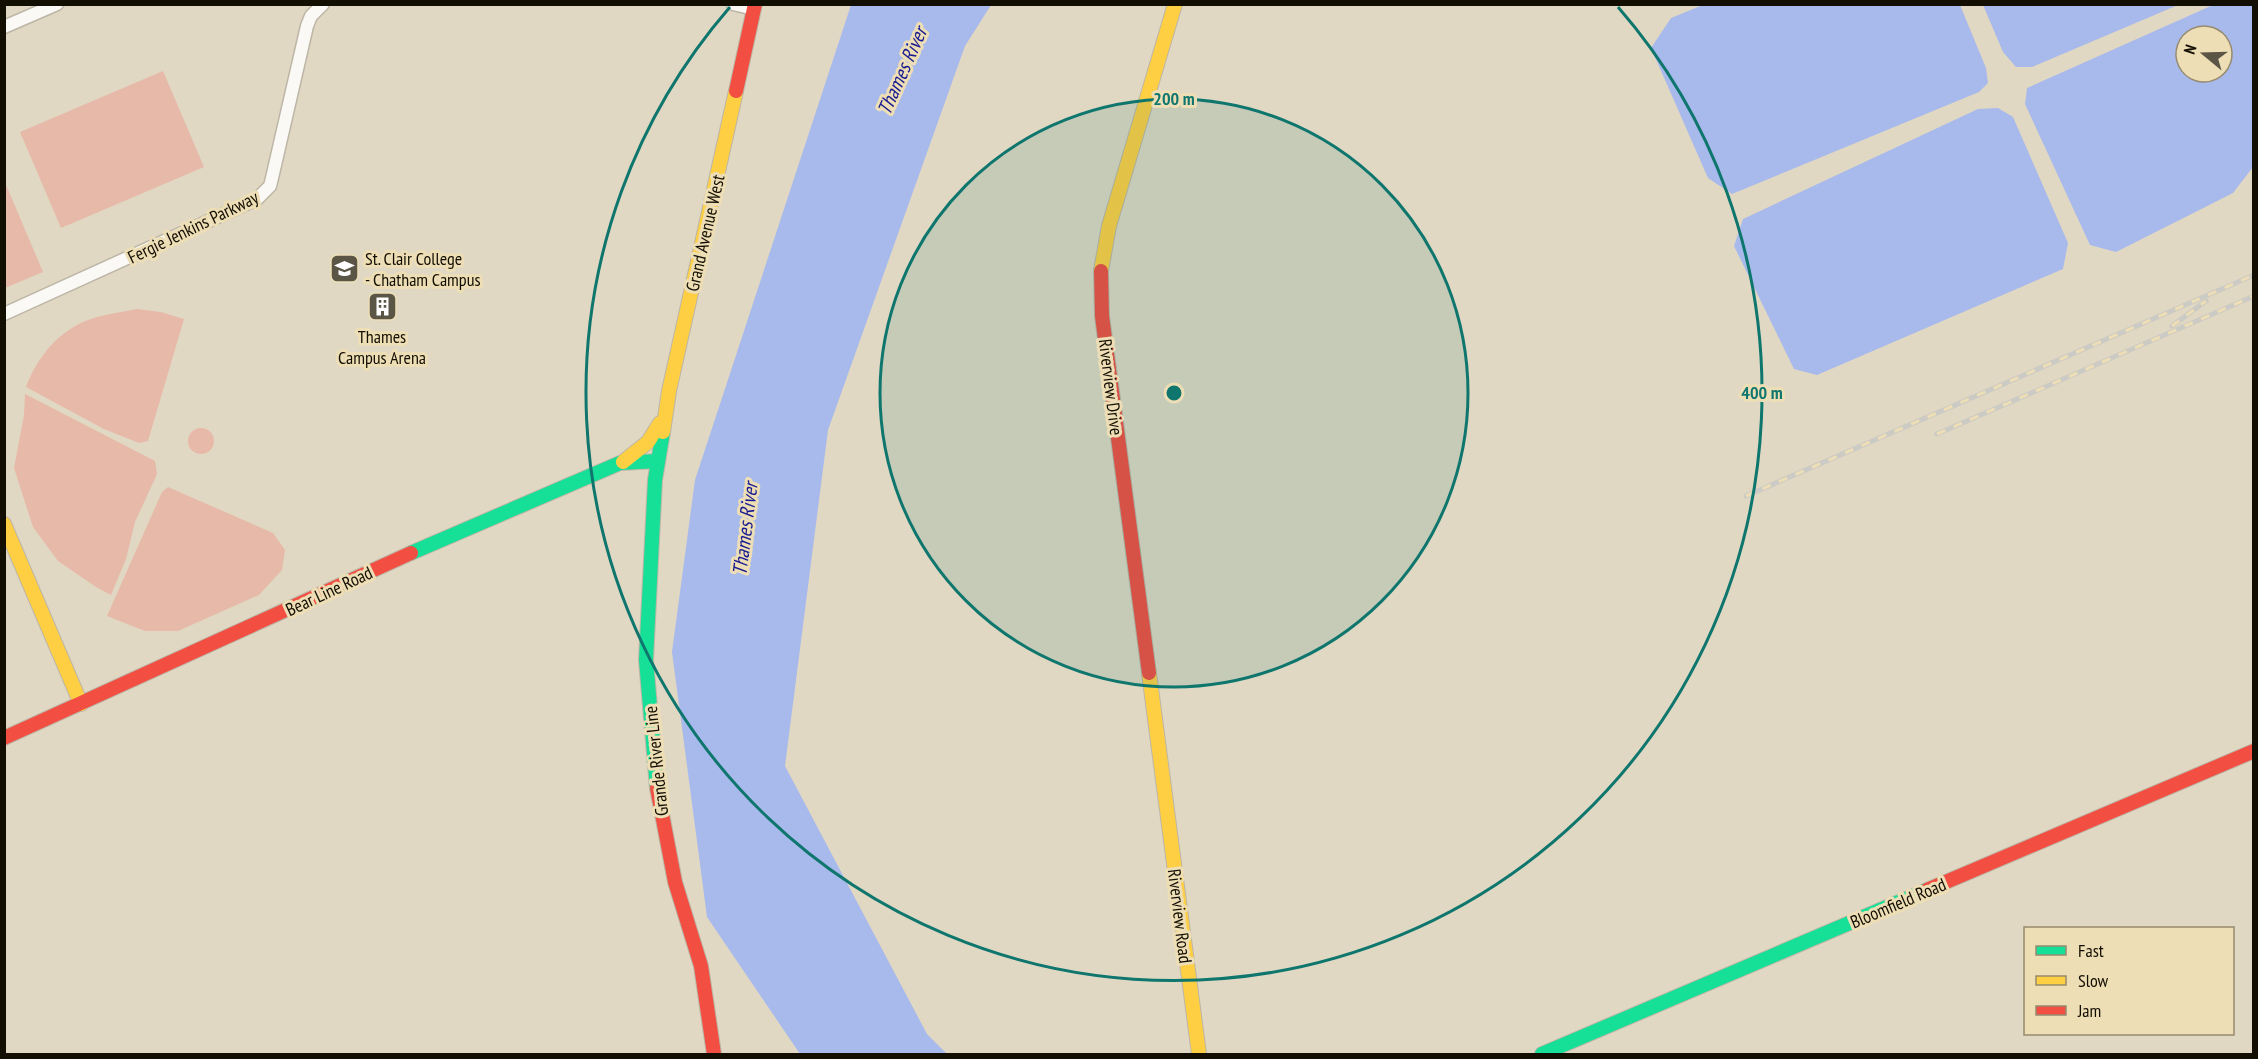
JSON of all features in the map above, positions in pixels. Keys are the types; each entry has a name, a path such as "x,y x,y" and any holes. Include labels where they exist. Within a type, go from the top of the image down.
{"main road":[{"name":"Riverview Drive","path":"1162,778 1100,287 1102,257 1108,226 1175,4"},
{"name":"Grand Avenue West","path":"658,461 666,405 755,7"},
{"path":"620,464 637,452 654,434 666,405"},
{"name":"Bear Line Road","path":"4,738 446,537 620,464 636,460 658,461"},
{"name":"Grande River Line","path":"658,461 646,660 657,792 675,882 701,966 714,1054"},
{"path":"4,524 81,704"},
{"name":"Bloomfield Road","path":"1542,1054 2253,751"},
{"name":"Riverview Road","path":"1162,778 1199,1054"}],"street":[{"path":"4,27 57,4"},
{"name":"Fergie Jenkins Parkway","path":"4,314 257,199 264,193 272,178 307,26 311,16 324,4"},
{"path":"733,4 755,7"}],"shaded area":[{"path":"163,71 204,167 61,228 20,132"},
{"path":"4,180 43,272 5,288 4,288"},
{"path":"137,309 161,312 184,319 148,441 139,443 104,429 26,387 43,355 69,330 97,317"},
{"path":"25,394 155,461 157,474 135,522 126,559 111,595 58,561 33,527 14,468 24,415"},
{"path":"201,428 210,432 214,441 210,450 201,454 192,450 188,441 192,432"},
{"path":"168,487 273,533 285,550 282,570 259,595 178,631 145,631 107,616 162,492"}],"water":[{"name":"Thames River","path":"851,5 991,5 965,46 828,430 785,766 927,1034 947,1054 800,1054 707,917 672,652 695,480"},
{"path":"1703,5 1960,5 1986,68 1988,83 1979,92 1732,194 1708,178 1651,48 1671,18"},
{"path":"1983,5 2178,5 2032,67 2016,67 2003,52"},
{"path":"2213,5 2253,5 2253,167 2233,193 2116,252 2090,245 2025,104 2027,88"},
{"path":"1998,108 2013,117 2068,243 2063,269 1817,375 1794,369 1734,246 1743,219 1978,109"}],"railway":[{"path":"1746,496 2254,275"},
{"path":"1937,434 2254,296"},
{"path":"2172,326 2206,301"}],"traffic: fast":[{"path":"657,788 646,660 655,480 663,432"},
{"path":"411,553 620,463 658,461"},
{"path":"1542,1054 1927,890"}],"traffic: slow":[{"path":"1101,271 1109,226 1175,4"},
{"path":"663,432 669,391 736,91"},
{"path":"623,462 648,442 660,423"},
{"path":"4,524 81,704"},
{"path":"1149,673 1199,1054"}],"traffic: jam":[{"path":"736,91 755,4"},
{"path":"1101,271 1102,316 1149,673"},
{"path":"4,738 411,553"},
{"path":"1927,890 2254,751"},
{"path":"657,788 675,882 701,966 714,1054"}],"place":[{"name":"St. Clair College - Chatham Campus","path":"344,268"},
{"name":"Thames Campus Arena","path":"382,307"}]}
